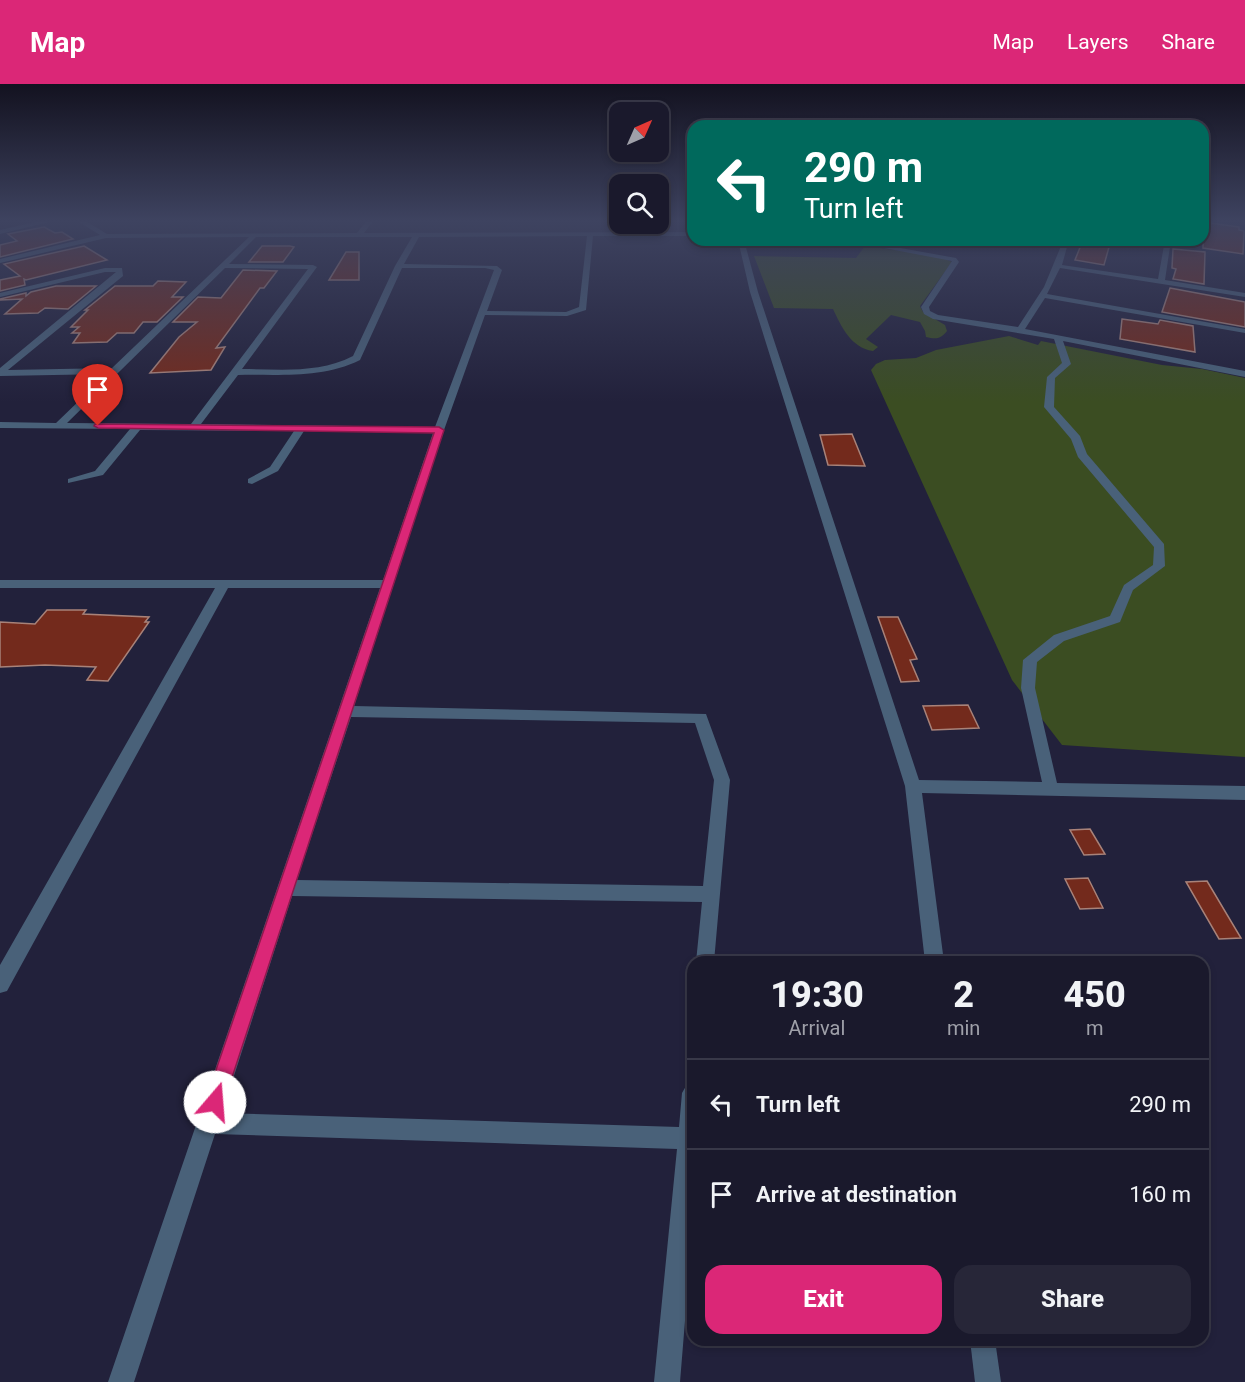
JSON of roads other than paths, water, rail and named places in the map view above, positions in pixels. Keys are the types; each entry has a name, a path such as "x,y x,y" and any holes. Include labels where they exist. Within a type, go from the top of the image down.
{"street":[{"path":"0,295 61,281"},
{"path":"0,372 112,281"},
{"path":"58,426 208,281"},
{"path":"195,426 303,281"},
{"path":"236,372 330,370 345,366 357,358 392,281"},
{"path":"121,1382 439,430 495,281"},
{"path":"484,314 579,312 583,308 586,281"},
{"path":"751,281 913,786 934,956"},
{"path":"943,281 924,307 927,312 936,316 1245,374"},
{"path":"1020,330 1044,296 1052,281"},
{"path":"1161,281 1245,295"},
{"path":"1044,296 1245,331"},
{"path":"1051,789 1028,688 1030,660 1059,638 1115,619 1128,588 1160,566 1160,547 1082,455 1076,438 1049,407 1051,377 1067,364 1057,337"},
{"path":"0,372 114,371"},
{"path":"0,425 439,430"},
{"path":"72,481 99,473 138,426"},
{"path":"252,481 274,469 301,428"},
{"path":"0,584 387,584"},
{"path":"0,984 223,585"},
{"path":"345,711 701,718 722,780 706,956"},
{"path":"913,786 1245,793"},
{"path":"286,888 711,894"},
{"path":"208,1123 687,1138"},
{"path":"667,1382 687,1160"},
{"path":"984,1346 988,1382"}]}
